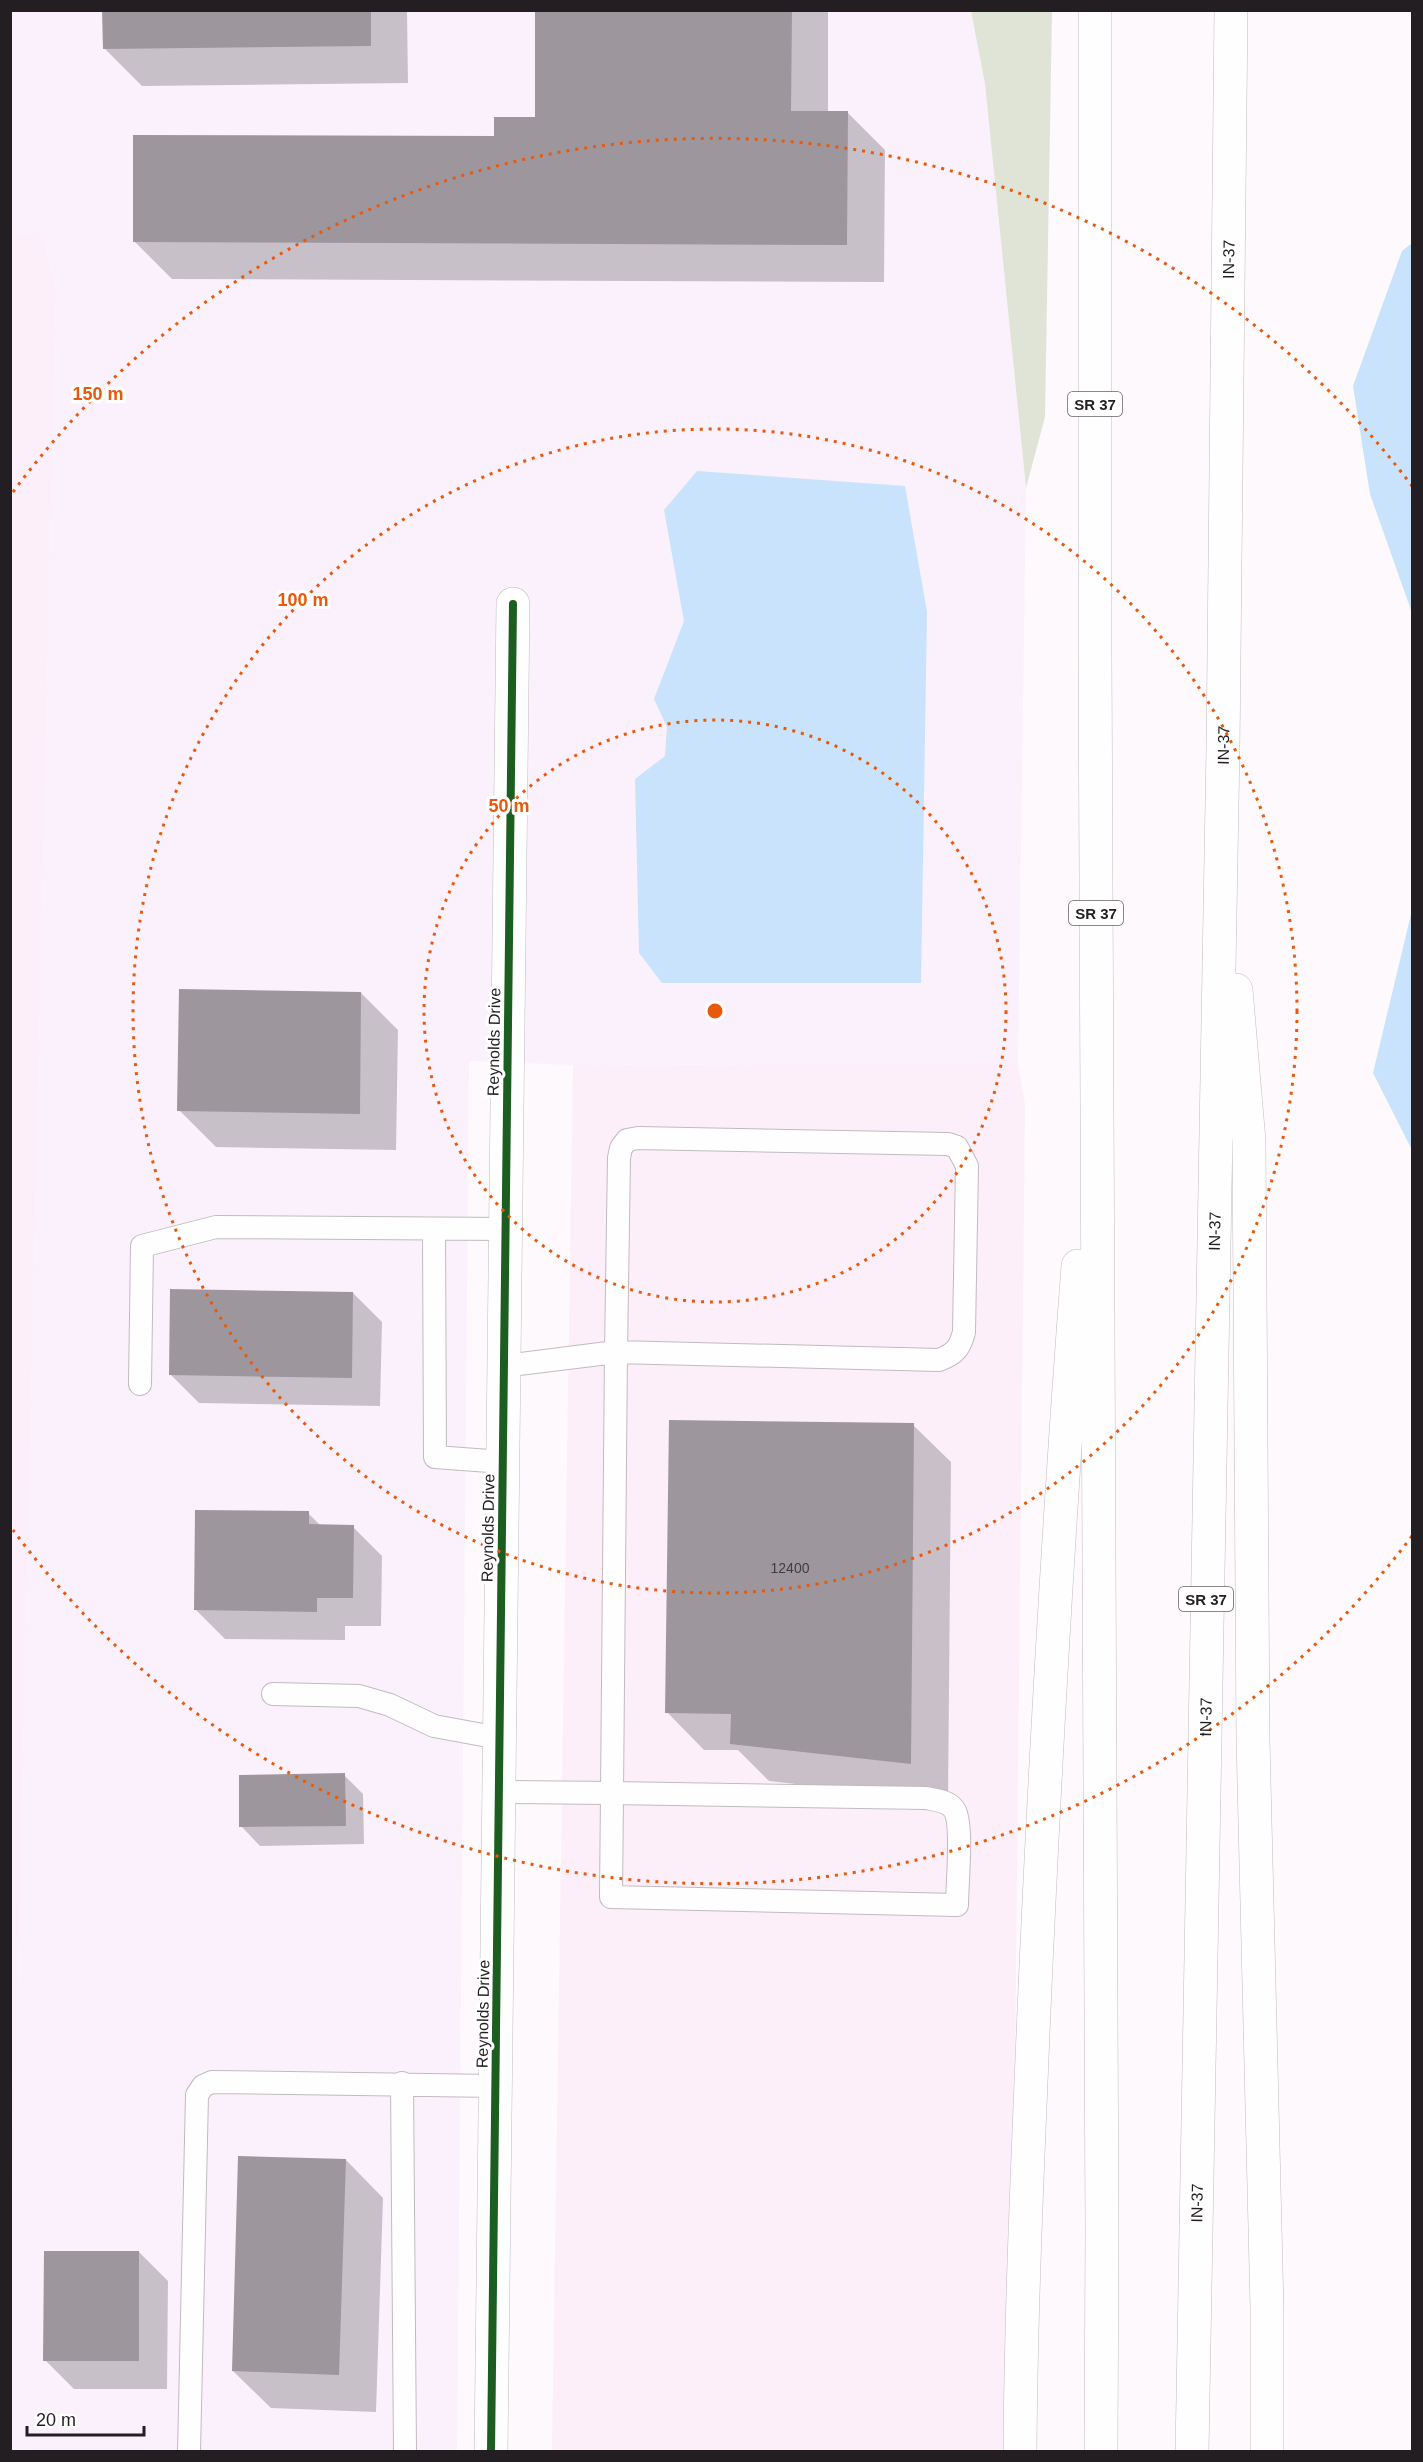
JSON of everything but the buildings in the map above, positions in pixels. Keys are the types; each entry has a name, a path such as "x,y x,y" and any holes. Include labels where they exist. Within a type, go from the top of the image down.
{"main road":[{"name":"SR 37","path":"1095,10 1101,2451"},
{"name":"IN-37","path":"1192,2451 1221,824 1232,10"},
{"name":"Reynolds Drive","path":"490,2451 513,604"},
{"path":"1221,824 1250,1141 1253,1740 1267,2309 1267,2451"},
{"path":"1020,2451 1024,2208 1043,1806 1063,1465 1097,1028"}],"lane":[{"path":"499,1792 612,1793 926,1798 945,1802 955,1810 958,1827 957,1905 611,1897 612,1793 616,1352 619,1158 621,1148 627,1140 638,1138 948,1144 957,1147 967,1166 964,1332 961,1344 953,1355 939,1360 616,1352 504,1366"},
{"path":"140,1384 142,1246 216,1227 506,1229"},
{"path":"434,1229 435,1457 503,1462"},
{"path":"273,1694 359,1696 390,1706 434,1726 499,1738"},
{"path":"189,2451 197,2095 203,2086 212,2082 495,2086"},
{"path":"402,2083 405,2451"}],"shaded area":[{"path":"11,11 971,11 985,84 1026,488 1018,1063 573,1065 469,1061 457,2451 11,2452 11,2294 56,288 41,232 11,233"},
{"path":"971,11 1052,11 1045,417 1026,488 985,84"},
{"path":"41,232 56,288 11,2294 10,233"},
{"path":"1018,1063 1025,1105 1011,2451 552,2452 573,1065"}],"water":[{"path":"1412,243 1412,613 1370,494 1353,386 1402,251"},
{"path":"697,471 905,486 927,612 921,983 662,983 639,953 635,779 665,756 667,727 654,699 684,621 664,510"},
{"path":"1412,910 1412,1150 1373,1073"}],"cycle path":[{"path":"491,2452 513,604"}]}
